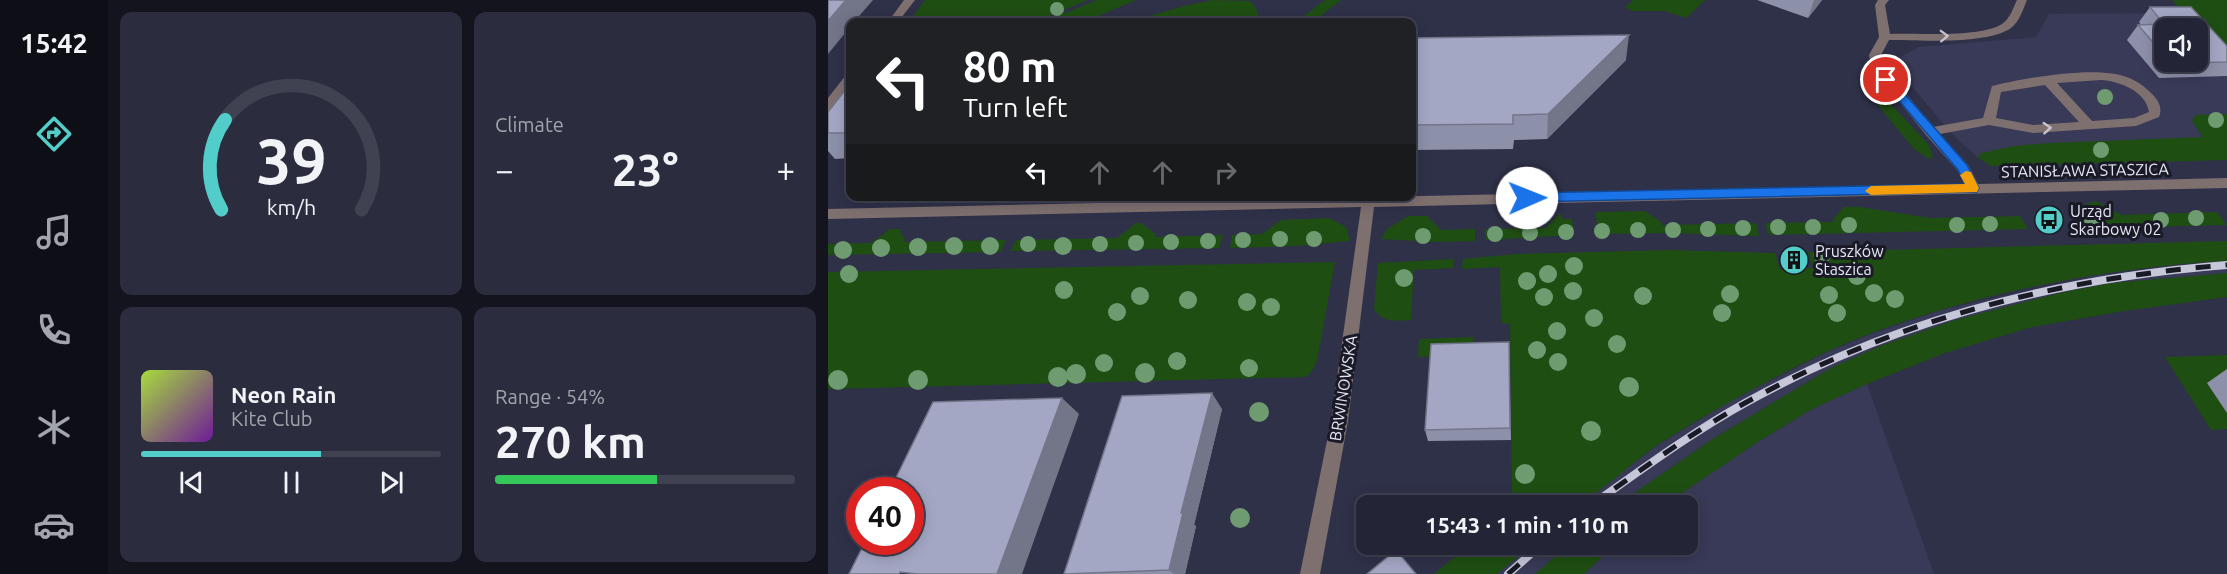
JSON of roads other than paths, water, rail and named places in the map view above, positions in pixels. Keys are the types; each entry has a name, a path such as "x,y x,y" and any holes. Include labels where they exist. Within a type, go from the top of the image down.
{"street":[{"path":"896,18 910,0"},
{"path":"1884,0 1880,6 1885,37 1875,55 1877,66 1930,132 1963,168 1973,188"},
{"path":"1885,37 1956,35 2003,29 2011,23 2022,0"},
{"path":"1930,132 1989,120 2033,129 2136,122 2156,114 2156,108 2148,97 2121,79 2096,76 1996,89 1989,120"},
{"path":"2049,82 2089,125"},
{"path":"828,107 846,83"},
{"name":"STANISŁAWA STASZICA","path":"1416,200 2227,183"},
{"name":"STANISŁAWA STASZICA","path":"828,214 1368,201"},
{"name":"BRWINOWSKA","path":"1310,574 1318,541 1340,413 1364,254 1368,201"}],"railway":[{"path":"1605,495 1666,452 1745,403 1860,348 1919,326 2040,292 2164,271 2227,265"},
{"path":"1508,574 1530,555"}],"place":[{"name":"Urząd Skarbowy 02","path":"2049,220"},
{"name":"Pruszków Staszica","path":"1794,260"}]}
